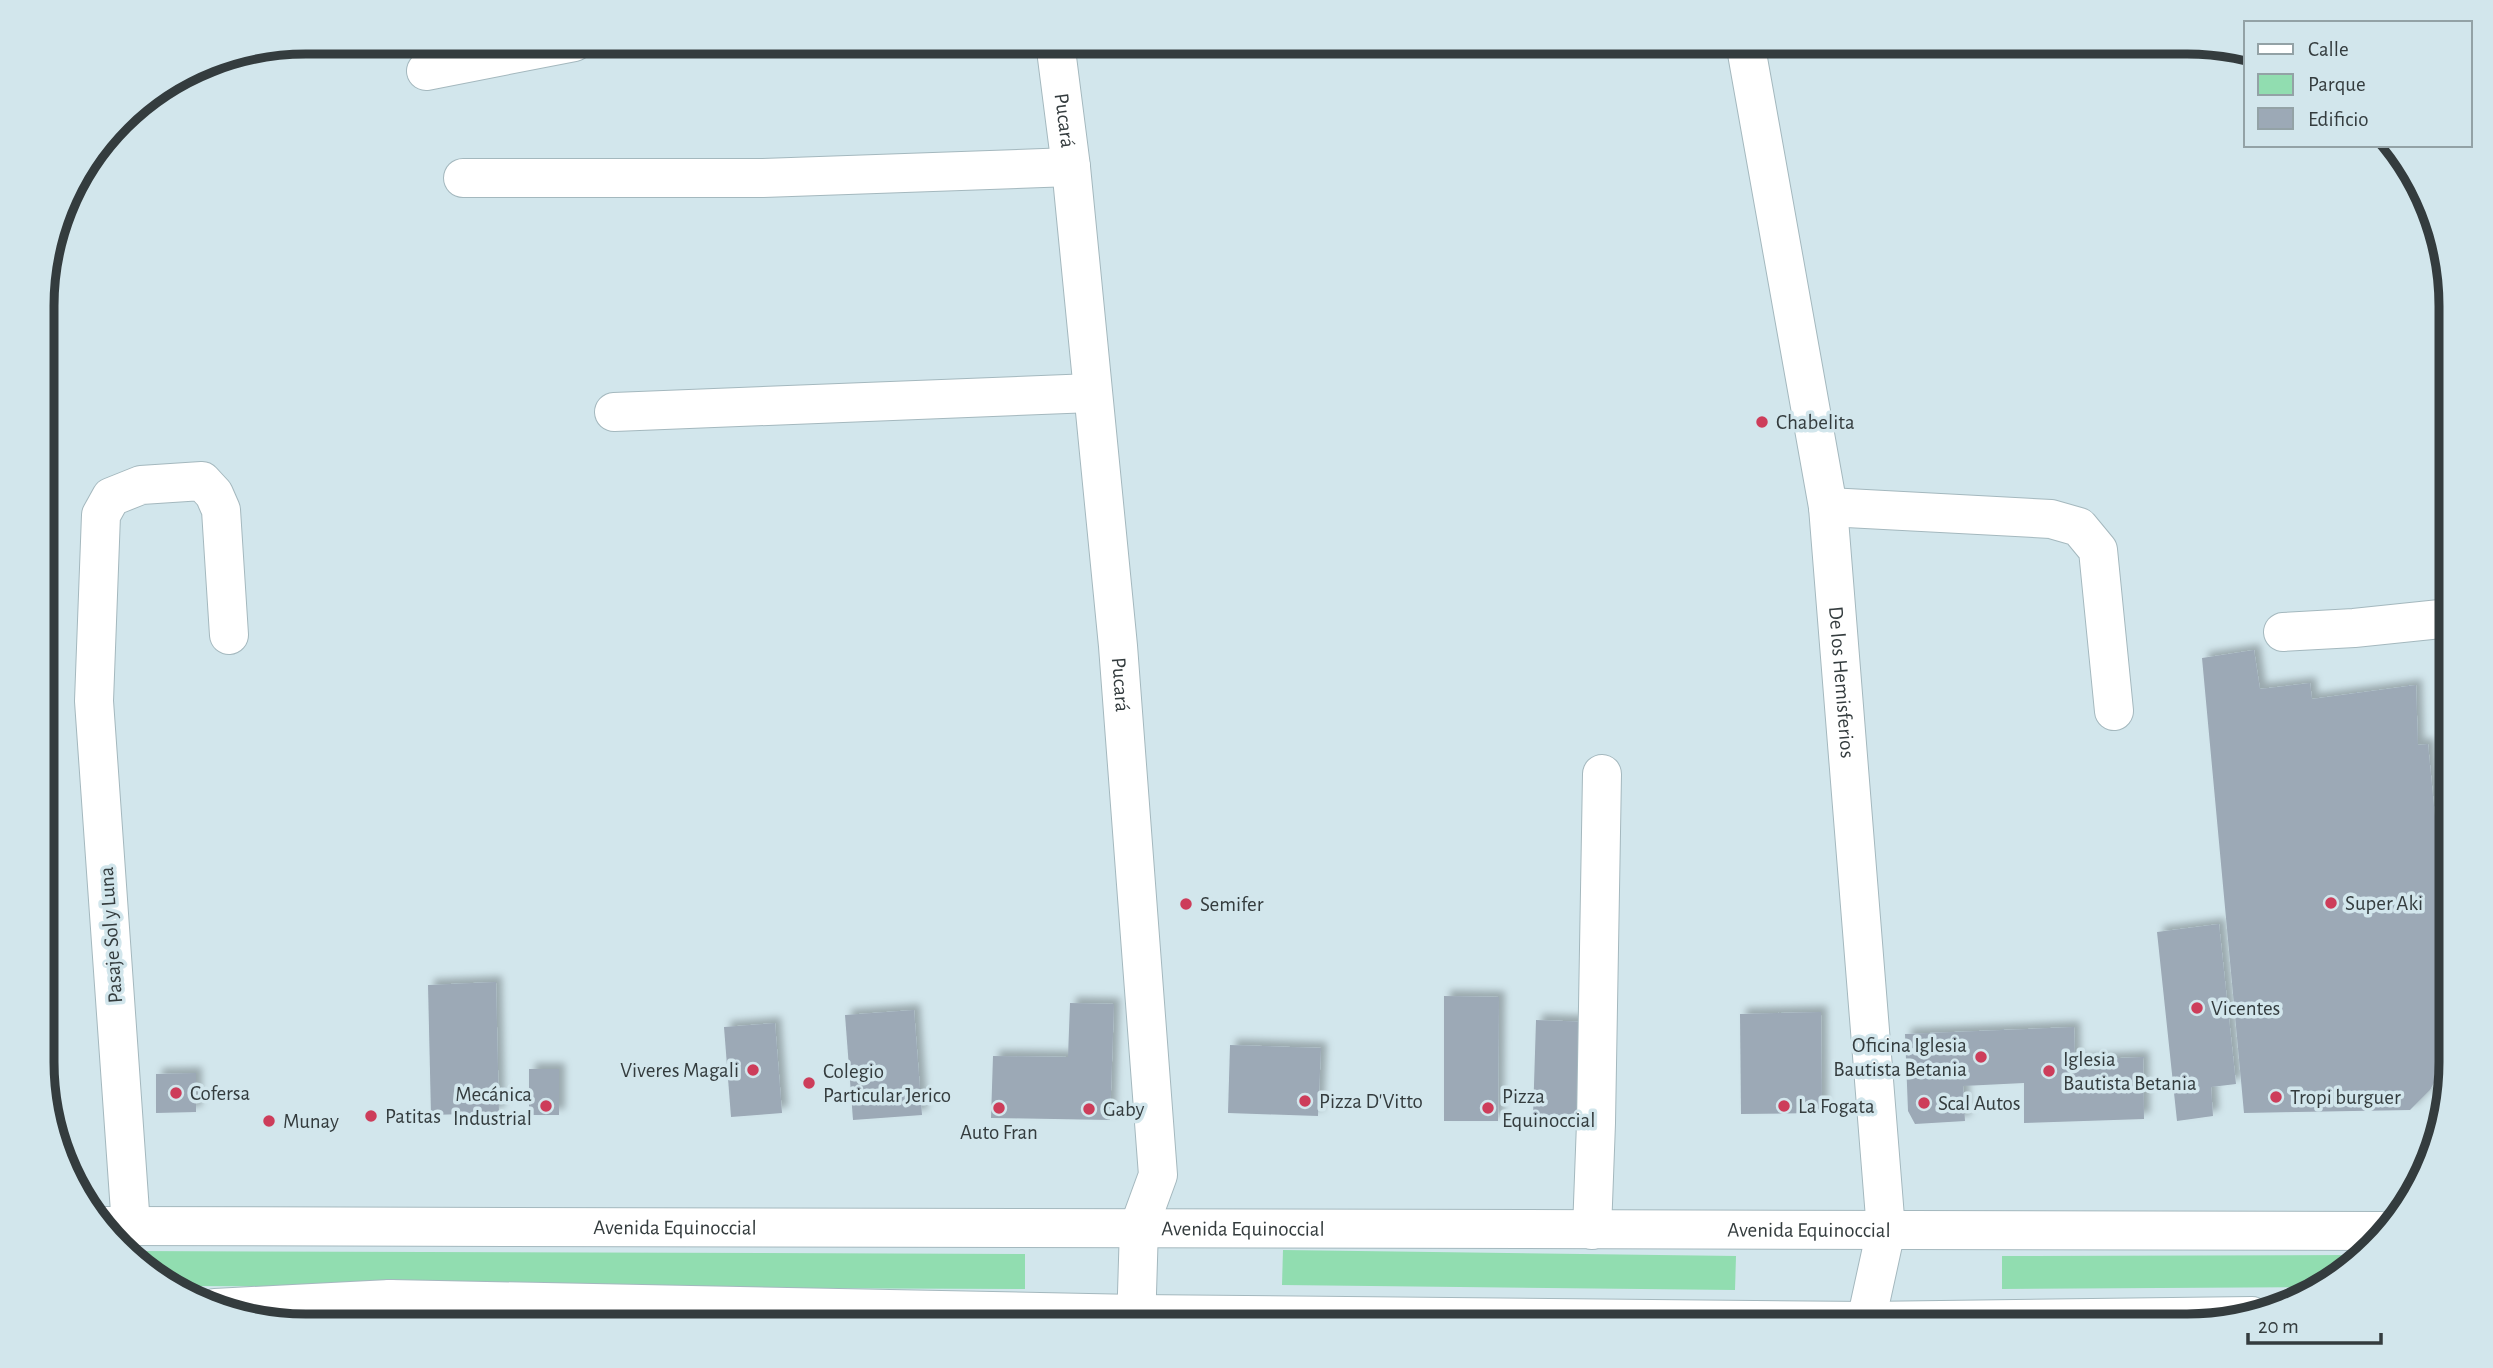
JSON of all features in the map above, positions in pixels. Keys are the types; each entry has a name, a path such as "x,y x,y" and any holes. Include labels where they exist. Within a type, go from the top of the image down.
{"street":[{"path":"426,71 513,54"},
{"name":"Pucará","path":"1057,54 1071,167 1118,646 1158,1175 1139,1227 1136,1314"},
{"name":"De los Hemisferios","path":"1747,54 1828,507 1886,1230 1868,1314"},
{"path":"463,178 763,178 1071,167"},
{"path":"614,412 1092,393"},
{"name":"Pasaje Sol y Luna","path":"118,1226 94,701 101,515 111,497 141,485 202,481 214,494 221,510 229,635"},
{"path":"1828,507 2052,519 2080,527 2098,550 2114,711"},
{"path":"2283,632 2439,619"},
{"path":"1592,1230 1602,774"},
{"name":"Avenida Equinoccial","path":"118,1226 2373,1231"},
{"path":"261,1310 543,1314"}],"green space":[{"path":"1283,1250 1736,1256 1735,1290 1282,1285"},
{"path":"140,1251 1025,1254 1025,1289 191,1286"},
{"path":"2348,1255 2300,1287 2002,1289 2002,1256"}],"building":[{"path":"2254,650 2260,689 2310,683 2312,699 2416,685 2418,745 2428,744 2439,858 2439,1062 2438,1075 2430,1090 2410,1110 2244,1113 2202,658"},
{"name":"Vicentes","path":"2219,924 2236,1084 2211,1087 2213,1116 2177,1121 2157,932"},
{"path":"496,982 499,1113 431,1115 428,985"},
{"path":"1444,996 1499,997 1498,1121 1444,1121"},
{"path":"1070,1003 1114,1004 1110,1120 991,1118 993,1056 1068,1057"},
{"path":"914,1010 922,1115 853,1120 845,1015"},
{"path":"1821,1012 1822,1113 1741,1114 1740,1014"},
{"path":"1536,1020 1590,1022 1586,1119 1533,1117"},
{"name":"Viveres Magali","path":"775,1023 782,1113 731,1117 724,1027"},
{"path":"2074,1027 2075,1060 2143,1057 2144,1119 2024,1123 2024,1083 1963,1086 1965,1121 1915,1124 1908,1111 1905,1034"},
{"path":"1230,1045 1321,1048 1318,1116 1228,1113"},
{"path":"529,1069 559,1069 559,1115 529,1115"},
{"name":"Cofersa","path":"196,1073 196,1112 156,1113 156,1074"}],"place":[{"name":"Chabelita","path":"1762,422"},
{"name":"Super Aki","path":"2331,903"},
{"name":"Semifer","path":"1186,904"},
{"name":"Vicentes","path":"2197,1008"},
{"name":"Oficina Iglesia Bautista Betania","path":"1981,1057"},
{"name":"Viveres Magali","path":"753,1070"},
{"name":"Iglesia Bautista Betania","path":"2049,1071"},
{"name":"Colegio Particular Jerico","path":"809,1083"},
{"name":"Cofersa","path":"176,1093"},
{"name":"Tropi burguer","path":"2276,1097"},
{"name":"Pizza D'Vitto","path":"1305,1101"},
{"name":"Scal Autos","path":"1924,1103"},
{"name":"Mecánica Industrial","path":"546,1106"},
{"name":"La Fogata","path":"1784,1106"},
{"name":"Auto Fran","path":"999,1108"},
{"name":"Pizza Equinoccial","path":"1488,1108"},
{"name":"Gaby","path":"1089,1109"},
{"name":"Patitas","path":"371,1116"},
{"name":"Munay","path":"269,1121"}]}
